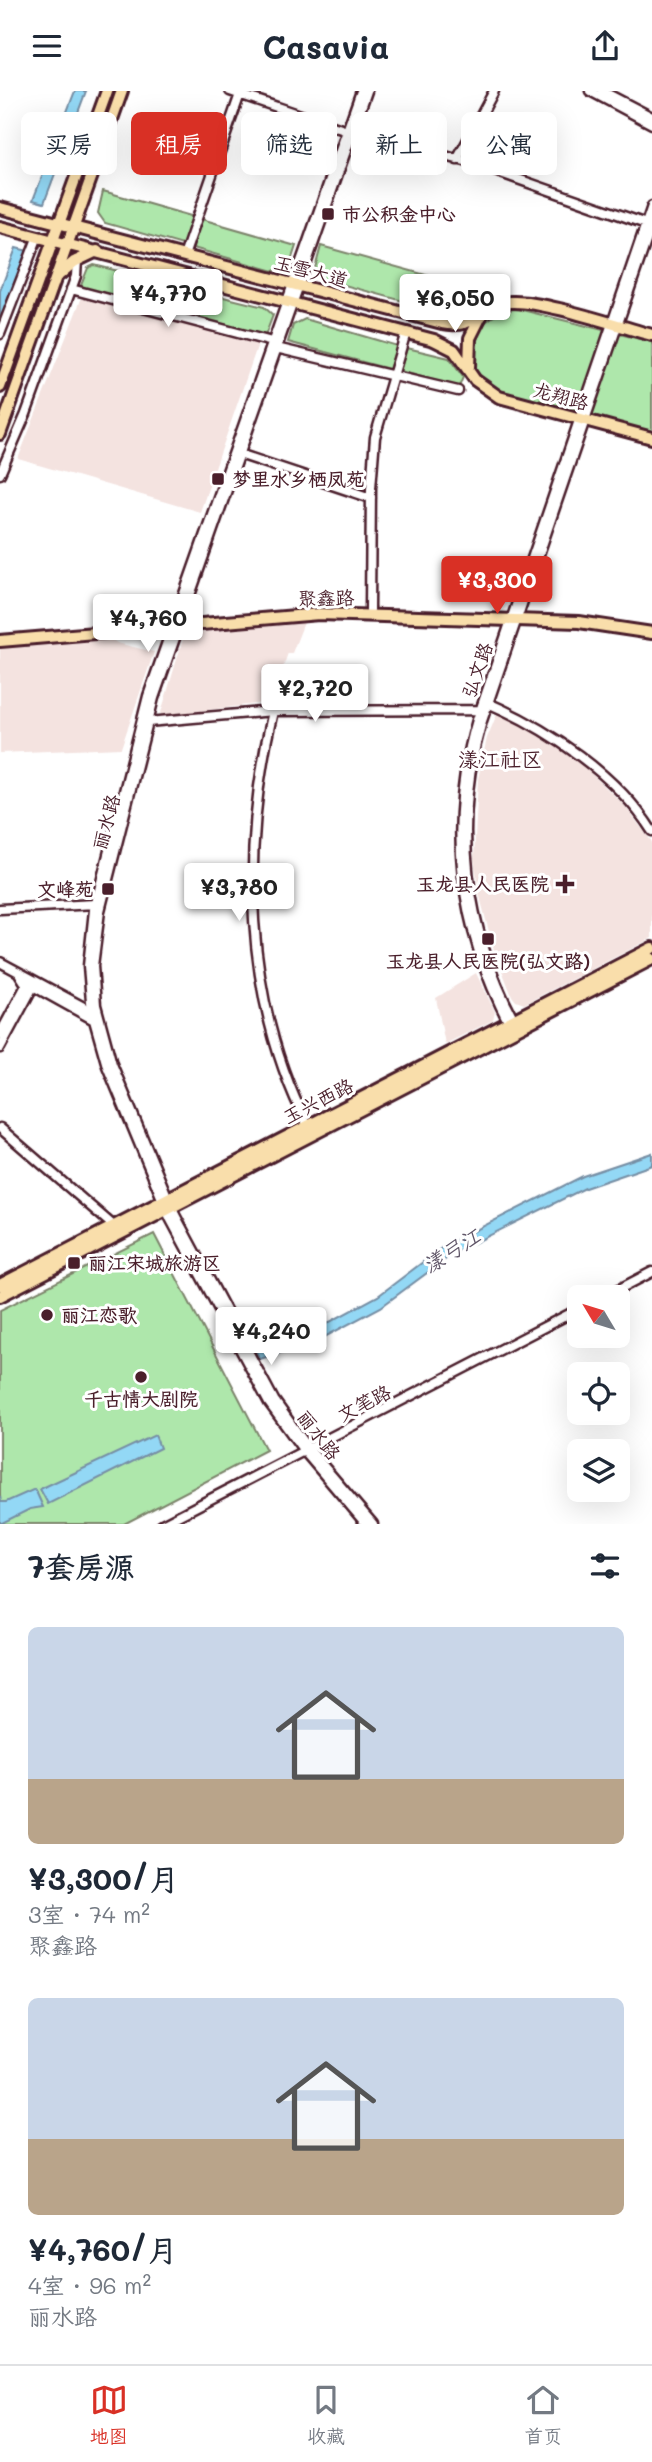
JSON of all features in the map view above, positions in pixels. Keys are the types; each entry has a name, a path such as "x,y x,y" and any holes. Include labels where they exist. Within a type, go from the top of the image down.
{"main road":[{"path":"0,387 107,91"},
{"path":"0,434 122,91"},
{"path":"36,218 66,199"},
{"path":"82,206 97,233"},
{"name":"玉雪大道","path":"0,208 457,326 466,325 488,309"},
{"name":"玉雪大道","path":"0,227 33,238 97,251 405,332 451,348 470,372"},
{"path":"33,238 43,264"},
{"path":"57,277 77,260 97,251"},
{"path":"470,372 470,338 488,309 508,302 524,302 652,335"},
{"name":"龙翔路","path":"470,372 480,385 499,397 652,438"},
{"name":"聚鑫路","path":"0,641 319,608 515,617 593,623 652,633"},
{"name":"聚鑫路","path":"0,635 319,614 594,617 652,627"},
{"name":"玉兴西路","path":"0,1296 167,1204 514,1025 652,948"},
{"name":"玉兴西路","path":"167,1204 308,1126 652,959"},
{"name":"玉兴西路","path":"0,1285 118,1230"}],"street":[{"path":"230,91 350,131 457,160 649,224"},
{"name":"丽水路","path":"350,131 361,91"},
{"name":"丽水路","path":"96,1017 93,980 97,925 148,722 177,622 350,131 367,91"},
{"path":"457,160 494,91"},
{"path":"590,91 652,124"},
{"path":"602,91 652,117"},
{"path":"184,256 240,94"},
{"name":"弘文路","path":"514,1025 484,950 472,904 465,859 469,777 488,703 515,617 649,224 652,206"},
{"path":"0,334 33,238"},
{"path":"0,474 29,405 71,289 77,260"},
{"path":"71,289 391,377 458,391"},
{"path":"370,610 374,437 405,332"},
{"name":"丽水路","path":"274,345 239,454 148,697 96,904 88,955 96,1017 167,1204 264,1384 306,1450 366,1524"},
{"path":"239,454 371,498"},
{"name":"弘文路","path":"514,1025 479,952 460,868 461,793 480,710 515,617"},
{"path":"488,703 539,728 580,757 628,802 652,831"},
{"path":"148,722 273,711 398,708 480,710"},
{"path":"273,711 256,805 252,907 261,977 272,1027 294,1095 308,1126"},
{"path":"0,909 96,904"},
{"path":"0,962 96,1017"},
{"path":"0,1034 32,982"},
{"path":"0,1048 32,982"},
{"path":"0,1128 118,1230"},
{"path":"627,1285 652,1272"},
{"name":"文笔路","path":"162,1524 567,1316"},
{"name":"丽水路","path":"306,1450 373,1524"}],"shaded area":[{"path":"82,297 255,340 258,344 200,512 18,459"},
{"path":"305,620 292,653 288,653 271,702 160,716 183,639 189,634"},
{"path":"111,639 154,652 121,748 0,753 0,648"},
{"name":"玉龙县人民医院","path":"497,714 531,729 577,760 624,805 652,842 652,938 524,1004 512,996 493,947 479,893 474,859 478,779 487,738"},
{"path":"476,973 495,1012 493,1020 445,1044 436,998"}],"green space":[{"path":"103,191 296,246 290,264 274,271 105,223 98,213"},
{"path":"321,246 480,290 480,301 467,313 455,315 318,278 314,272"},
{"path":"94,265 264,307 273,315 265,336 80,288 88,268"},
{"path":"518,309 652,342 652,431 541,404 488,383 472,360 475,336 492,317 504,311"},
{"path":"305,319 397,346 389,369 288,342 293,325"},
{"path":"407,348 449,358 463,377 459,387 400,371"},
{"path":"154,1234 266,1450 124,1524 0,1524 0,1310"}],"water":[{"path":"75,91 86,91 78,112 67,112"},
{"path":"43,175 54,175 44,203 33,200"},
{"path":"16,248 28,251 0,323 0,291"},
{"name":"漾弓江","path":"652,1153 652,1165 585,1188 454,1253 381,1307 317,1341 260,1359 255,1350 315,1330 378,1296 444,1246 583,1176"},
{"path":"155,1435 160,1448 48,1504 40,1489"},
{"path":"35,1489 43,1507 30,1509 0,1524 0,1496 1,1502 6,1502"}],"place":[{"name":"市公积金中心","path":"328,214"},
{"name":"梦里水乡栖凤苑","path":"218,479"},
{"name":"玉龙县人民医院","path":"565,884"},
{"name":"文峰苑","path":"108,889"},
{"name":"玉龙县人民医院(弘文路)","path":"488,939"},
{"name":"丽江宋城旅游区","path":"74,1263"},
{"name":"丽江恋歌","path":"47,1315"},
{"name":"千古情大剧院","path":"141,1377"}],"district":[{"name":"漾江社区","path":"500,760"}]}
